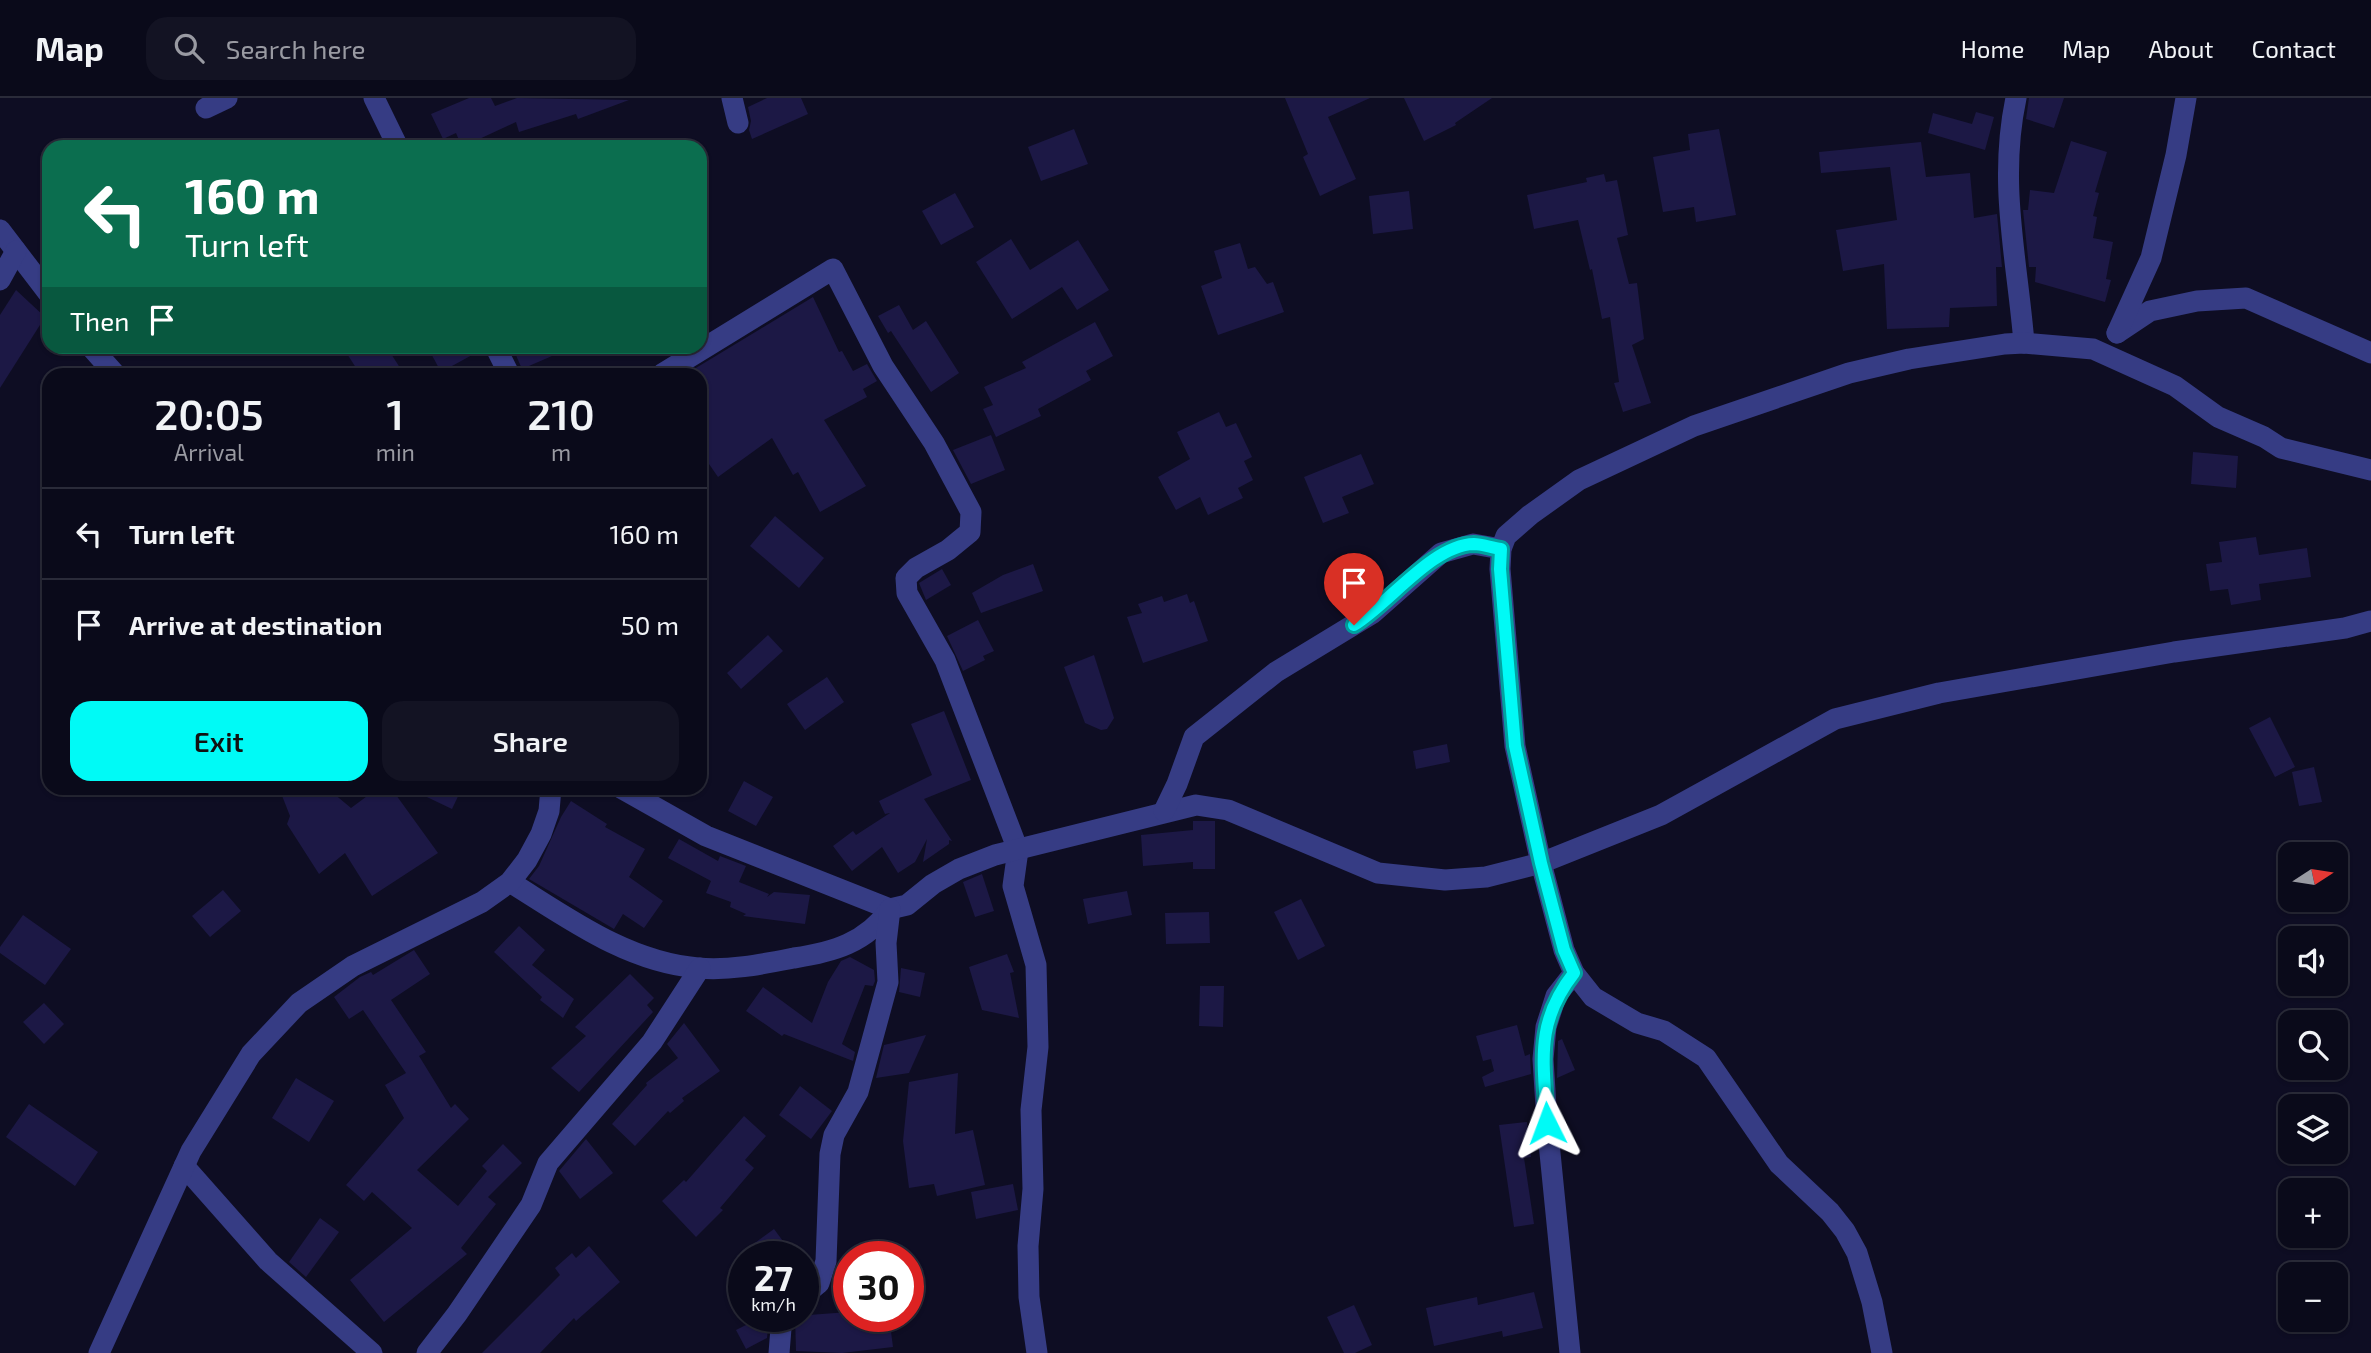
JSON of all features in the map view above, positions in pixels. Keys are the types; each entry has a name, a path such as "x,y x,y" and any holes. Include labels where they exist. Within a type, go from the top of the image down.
{"street":[{"path":"206,108 227,98"},
{"path":"374,98 395,140"},
{"path":"732,98 738,123"},
{"path":"2016,98 2010,124 2007,194 2024,343"},
{"path":"2108,357 2151,258 2176,155 2186,98"},
{"path":"0,230 42,285"},
{"path":"0,280 16,251"},
{"path":"707,346 833,269 883,366 934,443 971,512 970,532 948,550 916,568 906,578 907,593 944,660 1018,850 1013,886 1037,965 1038,1047 1031,1110 1032,1189 1028,1246 1029,1297 1037,1353"},
{"path":"2117,333 2150,311 2197,301 2246,299 2371,353"},
{"path":"1882,1353 1865,1278 1857,1253 1845,1231 1830,1212 1779,1164 1706,1058 1664,1031 1637,1023 1593,997 1574,973 1564,950 1541,863 1515,746 1500,569 1501,549 1506,536 1579,480 1694,426 1849,373 1969,348 2024,343 2093,349 2175,386 2218,417 2264,437 2281,448 2371,470"},
{"path":"97,354 110,368"},
{"path":"672,368 695,354"},
{"path":"1164,811 1194,737 1276,672 1373,613 1441,553 1473,544 1501,549"},
{"path":"633,795 706,836 890,909 907,905 933,884 959,869 995,855 1164,811 1196,806 1227,810 1378,873 1445,880 1486,877 1541,863 1661,815 1835,719 1938,693 2174,652 2345,628 2371,621"},
{"path":"99,1353 184,1166 251,1054 299,1003 353,966 482,902 510,882 527,860 541,834 549,811 550,795"},
{"path":"510,882 617,946 662,962 700,968 756,965 830,952 860,939 880,924 890,909"},
{"path":"819,1283 826,1261 830,1154 834,1135 858,1092 888,982 886,943 890,909"},
{"path":"427,1353 457,1314 531,1205 548,1163 652,1042 700,968"},
{"path":"1570,1353 1543,1059 1546,1027 1556,996 1574,973"},
{"path":"184,1166 268,1261 372,1353"},
{"path":"779,1353 781,1332"}],"building":[{"path":"469,98 491,98 495,106 517,98 629,100 578,119 576,114 519,132 516,122 477,140 459,140 456,133 443,139 431,114"},
{"path":"767,98 801,98 808,114 752,139 748,107"},
{"path":"1285,98 1370,98 1328,117 1356,179 1320,196 1303,157 1308,154"},
{"path":"1404,98 1492,98 1455,123 1456,125 1424,141"},
{"path":"2029,98 2064,98 2054,128 2026,119"},
{"path":"1976,112 1994,117 1985,150 1928,133 1933,113 1972,124"},
{"path":"1074,129 1088,164 1041,181 1028,147"},
{"path":"1719,129 1736,215 1696,222 1694,207 1663,212 1653,157 1690,150 1688,134"},
{"path":"2071,141 2107,152 2095,192 2099,193 2093,216 2097,217 2093,238 2113,242 2106,279 2111,280 2105,302 2035,282 2036,267 2029,267 2023,210 2028,210 2030,190 2054,193"},
{"path":"1921,142 1926,177 1970,173 1974,218 1997,214 2002,267 1996,267 1997,306 1950,308 1949,327 1887,329 1884,264 1843,271 1836,230 1897,220 1890,167 1821,173 1819,152"},
{"path":"1604,174 1606,182 1617,180 1628,235 1617,238 1629,284 1637,283 1644,339 1632,345 1651,403 1623,412 1614,383 1619,382 1610,317 1602,319 1578,220 1534,229 1527,195 1587,182 1586,178"},
{"path":"1409,191 1413,229 1373,234 1369,196"},
{"path":"955,193 974,227 941,245 922,211"},
{"path":"1011,239 1030,270 1078,240 1109,290 1077,310 1062,287 1012,319 976,262"},
{"path":"1240,243 1248,269 1255,267 1267,284 1273,282 1284,312 1218,335 1201,286 1222,278 1214,251"},
{"path":"16,290 42,314 42,322 0,388 0,315"},
{"path":"813,297 839,352 842,351 853,371 867,364 877,381 863,389 867,397 824,420 866,486 820,512 798,472 793,475 772,438 718,477 707,461 707,368 696,368"},
{"path":"899,305 913,330 926,321 959,373 931,392 878,316"},
{"path":"1095,322 1113,356 1086,371 1091,380 1038,409 1041,416 996,437 983,409 993,405 984,387 1026,368 1022,362"},
{"path":"347,354 391,354 400,368 356,368"},
{"path":"431,354 474,354 448,368 439,368"},
{"path":"515,354 557,354 524,368 522,368"},
{"path":"1219,412 1226,427 1236,423 1252,457 1244,461 1253,480 1238,488 1243,498 1208,515 1200,497 1176,510 1158,477 1190,459 1177,432"},
{"path":"991,435 1005,470 971,484 953,450"},
{"path":"2193,452 2238,456 2236,488 2191,484"},
{"path":"1361,454 1374,484 1342,497 1349,513 1323,523 1304,477"},
{"path":"775,516 824,558 799,588 750,546"},
{"path":"2256,537 2259,555 2307,548 2311,577 2259,584 2261,600 2231,605 2228,589 2210,591 2206,564 2222,562 2219,542"},
{"path":"1033,564 1043,591 981,613 972,593 1003,575"},
{"path":"942,569 951,585 926,600 919,583"},
{"path":"1187,594 1190,603 1194,601 1208,641 1143,663 1127,617 1142,613 1138,604 1162,596 1164,602"},
{"path":"978,620 994,651 983,656 985,660 963,671 947,636"},
{"path":"768,635 783,651 741,689 727,673"},
{"path":"1094,655 1114,718 1107,729 1101,730 1085,723 1064,667"},
{"path":"827,677 844,702 805,730 787,704"},
{"path":"944,711 971,780 924,799 952,841 949,840 949,844 923,862 927,839 915,862 898,873 882,847 852,871 833,846 853,831 856,835 890,813 885,814 879,801 932,775 911,724"},
{"path":"2270,717 2295,767 2275,777 2249,728"},
{"path":"1447,744 1450,762 1416,769 1413,751"},
{"path":"2314,767 2322,802 2299,806 2292,772"},
{"path":"744,781 773,797 756,826 728,811"},
{"path":"282,795 335,795 351,808 369,795 396,795 438,853 372,896 345,853 319,874 287,824 290,816"},
{"path":"423,795 459,795 452,809"},
{"path":"571,801 607,824 605,827 645,849 629,877 663,901 644,928 623,914 614,929 529,879 539,866"},
{"path":"1193,821 1215,821 1215,869 1193,869 1193,862 1143,866 1141,835 1193,830"},
{"path":"679,839 718,861 720,856 746,866 739,882 769,894 767,897 774,892 810,895 805,924 743,916 746,914 730,907 731,902 706,893 711,881 668,858"},
{"path":"982,874 994,911 975,917 963,882"},
{"path":"223,890 241,911 210,937 192,916"},
{"path":"1127,891 1132,915 1088,924 1083,899"},
{"path":"1301,899 1325,946 1298,960 1274,912"},
{"path":"1209,912 1210,943 1166,944 1165,913"},
{"path":"23,915 71,949 45,985 0,953 0,947"},
{"path":"519,926 545,950 532,965 574,999 563,1018 540,1000 542,997 494,952"},
{"path":"414,950 430,974 391,1000 426,1052 419,1056 451,1108 455,1104 469,1119 417,1170 458,1206 487,1171 482,1166 503,1144 522,1163 488,1197 496,1204 461,1248 467,1254 384,1322 350,1280 412,1228 372,1192 364,1201 346,1185 404,1118 385,1085 406,1073 363,1010 349,1019 334,997 360,977 371,972 373,975"},
{"path":"1007,954 1014,972 1010,973 1019,1018 982,1010 969,967"},
{"path":"850,957 874,970 875,981 873,986 865,985 842,1044 855,1052 853,1061 784,1034 782,1036 746,1011 763,987 812,1023 828,982 841,961"},
{"path":"901,968 925,973 920,997 899,992"},
{"path":"630,974 654,998 647,1005 653,1012 579,1092 551,1068 586,1036 575,1027"},
{"path":"1200,986 1224,986 1223,1027 1199,1026"},
{"path":"44,1003 64,1024 44,1044 23,1022"},
{"path":"684,1023 720,1071 682,1098 684,1101 670,1113 668,1111 635,1146 612,1124 646,1083 678,1058 667,1044"},
{"path":"1517,1025 1525,1056 1530,1054 1531,1074 1485,1087 1482,1077 1494,1071 1491,1059 1483,1061 1476,1036"},
{"path":"926,1035 909,1073 876,1078 884,1045"},
{"path":"1562,1039 1575,1070 1557,1078 1558,1041"},
{"path":"958,1073 955,1134 973,1130 985,1185 937,1196 934,1184 909,1188 903,1141 909,1082"},
{"path":"296,1078 334,1101 309,1142 272,1118"},
{"path":"800,1086 832,1111 811,1139 779,1115"},
{"path":"29,1104 98,1152 75,1186 6,1137"},
{"path":"744,1116 766,1136 745,1160 754,1168 720,1208 723,1210 696,1237 662,1201 684,1180 686,1182"},
{"path":"1527,1122 1531,1157 1524,1158 1534,1224 1514,1227 1499,1125"},
{"path":"586,1139 613,1173 580,1199 559,1171"},
{"path":"1013,1184 1018,1210 976,1219 971,1192"},
{"path":"320,1218 339,1232 306,1277 289,1262"},
{"path":"774,1229 783,1241 758,1241"},
{"path":"589,1246 620,1282 576,1321 574,1318 540,1353 482,1353 560,1275 555,1268 572,1253 576,1258"},
{"path":"1534,1292 1543,1328 1503,1337 1502,1331 1434,1346 1426,1308 1477,1297 1478,1305"},
{"path":"1354,1305 1372,1345 1355,1353 1344,1353 1327,1317"},
{"path":"833,1313 833,1332 891,1332 893,1347 842,1353 796,1351 795,1332 819,1332 819,1314"},
{"path":"737,1332 768,1332 767,1338 746,1349"}],"route":[{"path":"1354,625 1373,613 1441,553 1473,544 1501,549 1500,569 1515,746 1541,863 1564,950 1574,973 1556,996 1546,1027 1543,1059 1547,1123"}]}
